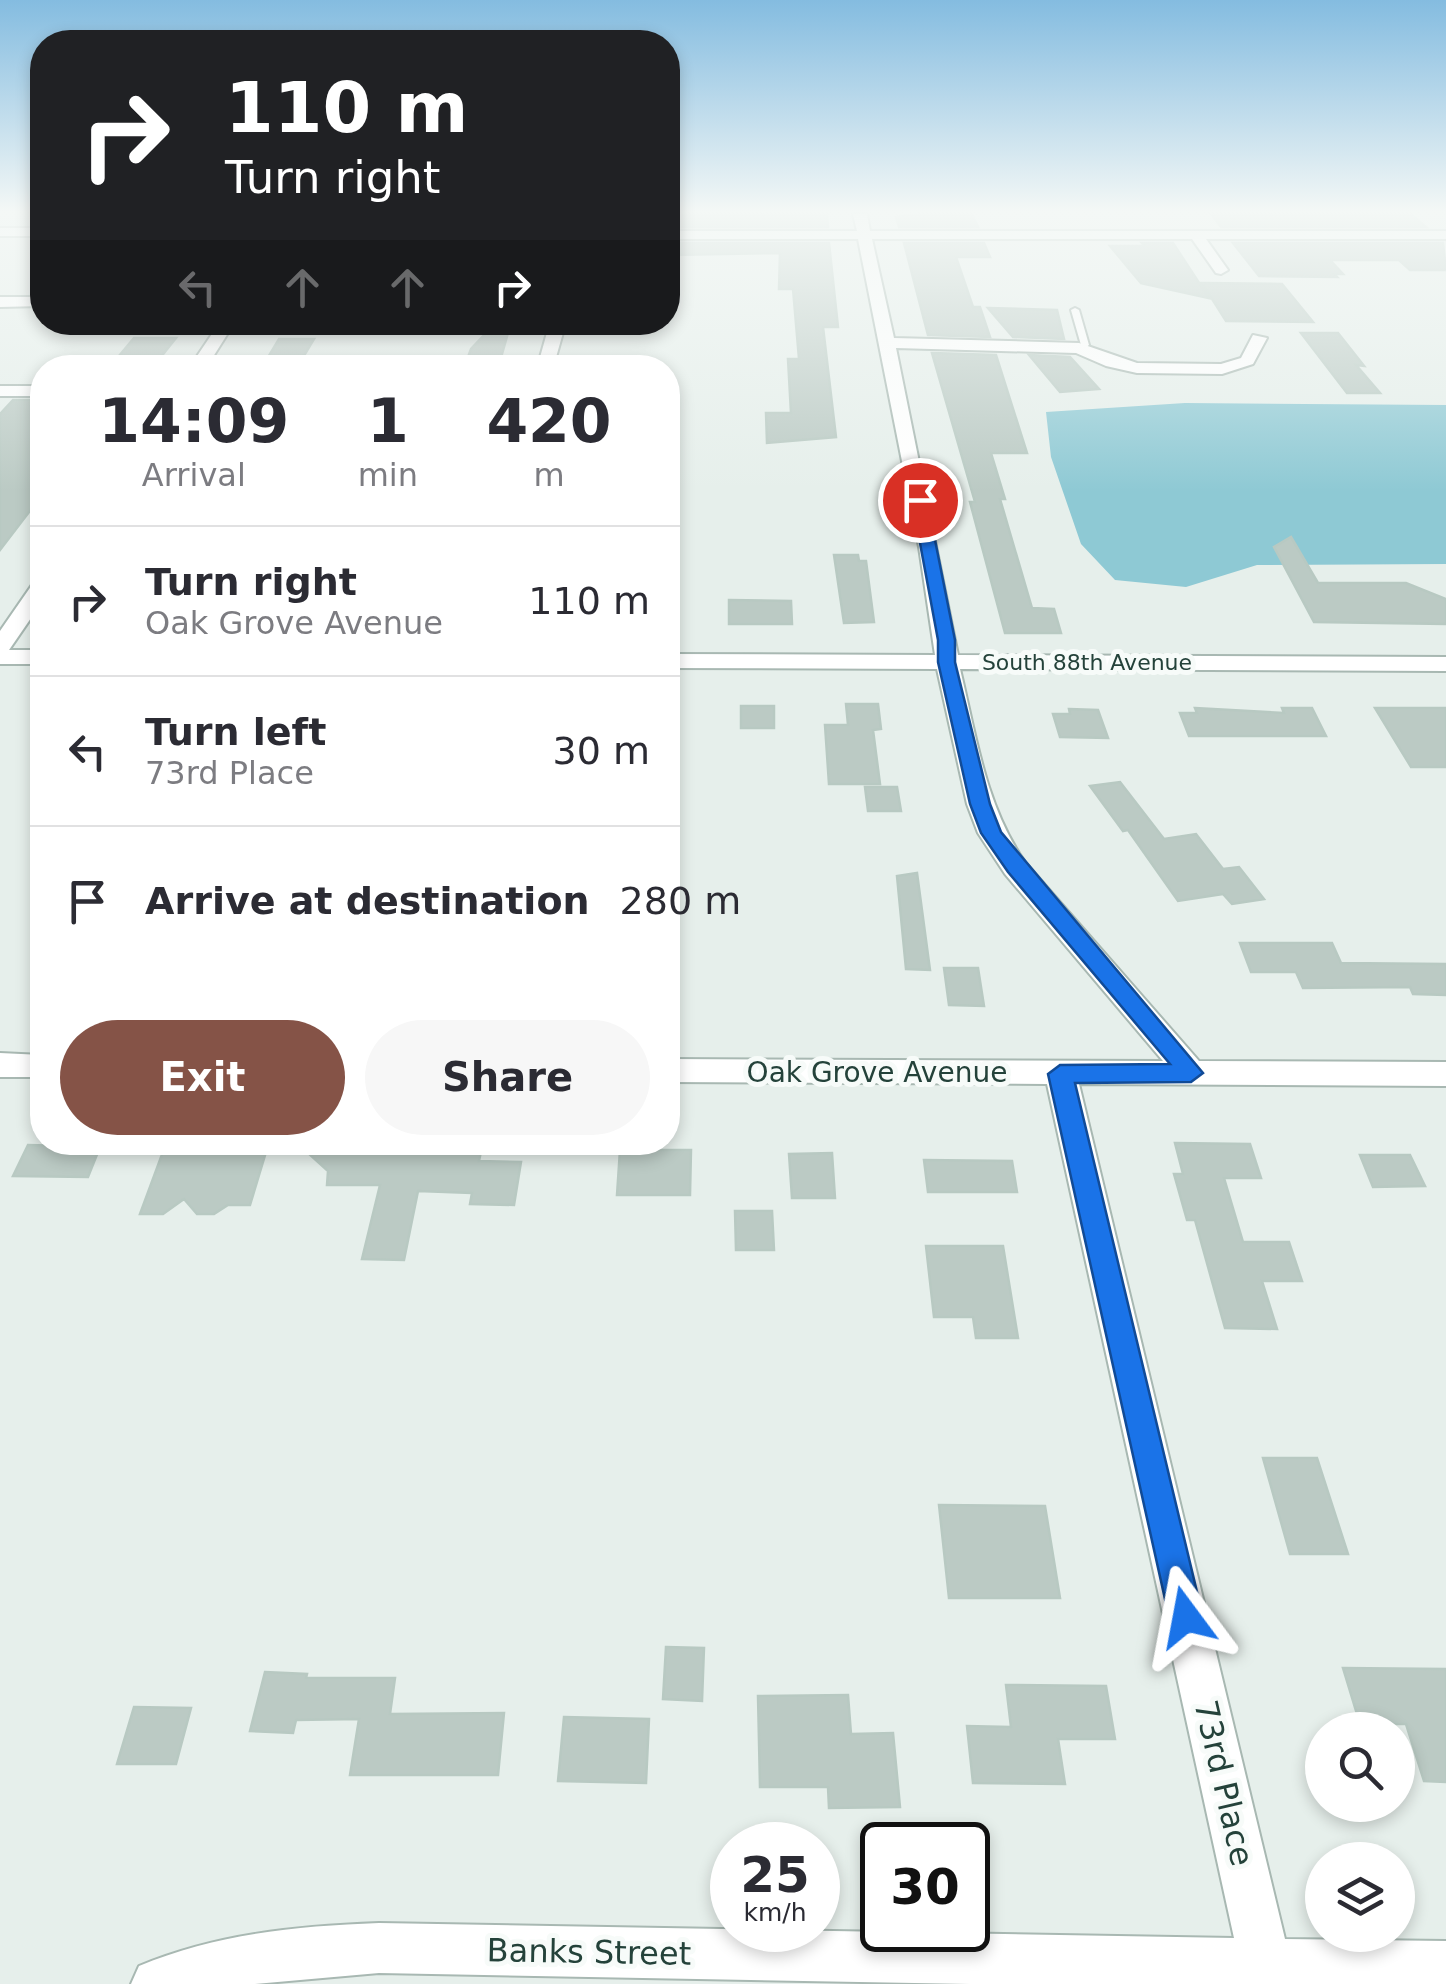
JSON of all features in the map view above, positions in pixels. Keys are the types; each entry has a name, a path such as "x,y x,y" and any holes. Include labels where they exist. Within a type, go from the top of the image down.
{"street":[{"path":"879,307 933,566 946,662 980,804 991,833 1015,868 1191,1073"},
{"path":"887,343 1082,348 1130,368 1222,369 1247,361 1259,338"},
{"path":"0,391 30,391"},
{"path":"0,647 30,604"},
{"path":"0,656 30,657"},
{"name":"South 88th Avenue","path":"680,661 1446,664"},
{"path":"0,1066 30,1066"},
{"name":"Oak Grove Avenue","path":"680,1071 1446,1074"},
{"name":"73rd Place","path":"1060,1074 1266,1966"},
{"name":"Banks Street","path":"158,1984 198,1968 279,1952 379,1948 1446,1967"}],"lane":[{"path":"1075,310 1084,335 1082,348"}],"water":[{"path":"1185,403 1446,405 1446,564 1257,565 1186,587 1115,580 1081,544 1051,457 1046,412"}],"building":[{"path":"795,307 836,307 838,327 823,327 836,437 767,443 766,413 791,413 788,359 799,359"},
{"path":"921,307 973,307 980,307 990,337 928,335"},
{"path":"1217,307 1300,307 1313,322 1226,321"},
{"path":"988,308 1057,310 1064,339 1013,337"},
{"path":"1301,333 1338,333 1364,366 1356,365 1380,393 1347,393"},
{"path":"484,335 507,335 502,355 469,355"},
{"path":"134,338 176,338 162,355 120,355"},
{"path":"279,339 314,339 304,355 269,355"},
{"path":"932,353 996,355 1027,453 991,453 1005,499 1000,499 1032,608 1054,609 1061,633 1005,633 970,502 975,502"},
{"path":"1029,355 1070,357 1099,389 1060,392"},
{"path":"13,400 30,400 30,511 0,550 0,414"},
{"path":"1291,537 1318,583 1406,583 1446,599 1446,624 1314,622 1274,547"},
{"path":"834,555 858,555 859,561 866,561 874,622 844,623"},
{"path":"729,600 791,601 792,624 729,624"},
{"path":"846,704 878,704 881,729 873,730 880,784 829,784 825,725 848,725"},
{"path":"741,706 774,706 774,728 741,728"},
{"path":"1195,708 1284,713 1282,708 1312,708 1326,736 1189,736 1180,713 1197,713"},
{"path":"1375,708 1446,708 1446,767 1411,767"},
{"path":"1069,709 1098,710 1108,738 1060,737 1053,714 1070,714"},
{"path":"1120,782 1164,839 1196,834 1223,869 1239,867 1264,899 1232,904 1223,894 1178,901 1128,830 1123,831 1090,786"},
{"path":"865,787 897,787 901,811 868,811"},
{"path":"917,873 930,970 906,969 897,876"},
{"path":"1240,943 1332,943 1341,963 1446,964 1446,995 1413,994 1410,987 1303,988 1296,972 1251,972"},
{"path":"944,968 978,968 984,1006 949,1005"},
{"path":"1175,1143 1250,1144 1261,1178 1224,1178 1243,1242 1289,1242 1302,1281 1262,1281 1277,1329 1225,1328 1195,1220 1187,1220 1174,1174 1183,1174"},
{"path":"28,1145 30,1155 97,1155 88,1177 13,1176"},
{"path":"680,1150 691,1150 690,1195 617,1195 620,1155 680,1155"},
{"path":"832,1153 835,1198 792,1198 789,1154"},
{"path":"162,1155 265,1155 250,1205 228,1205 214,1214 197,1214 184,1199 163,1214 140,1214"},
{"path":"310,1155 480,1155 479,1161 521,1162 514,1205 470,1204 472,1193 418,1191 404,1260 362,1259 380,1185 327,1185 328,1171"},
{"path":"1360,1155 1410,1155 1425,1186 1373,1187"},
{"path":"924,1160 1012,1161 1017,1192 928,1192"},
{"path":"735,1211 772,1211 774,1250 736,1250"},
{"path":"926,1246 1003,1246 1018,1338 976,1338 973,1317 934,1317"},
{"path":"1263,1458 1317,1458 1348,1554 1290,1554"},
{"path":"939,1505 1045,1506 1060,1598 949,1598"},
{"path":"666,1647 704,1648 702,1701 663,1699"},
{"path":"1343,1668 1446,1669 1446,1782 1424,1781 1415,1752 1415,1712 1356,1712"},
{"path":"265,1672 307,1674 306,1678 395,1678 390,1714 504,1713 498,1775 350,1775 359,1719 296,1720 293,1733 250,1731"},
{"path":"1006,1685 1106,1686 1115,1739 1058,1739 1065,1784 973,1783 967,1726 1011,1727"},
{"path":"848,1695 851,1734 893,1733 900,1807 829,1808 828,1787 760,1787 758,1696"},
{"path":"134,1707 191,1708 176,1764 117,1764"},
{"path":"564,1717 649,1719 646,1783 558,1781"}],"route":[{"path":"920,500 946,640 946,662 980,804 991,833 1015,868 1191,1073 1060,1074 1186,1617"}]}
